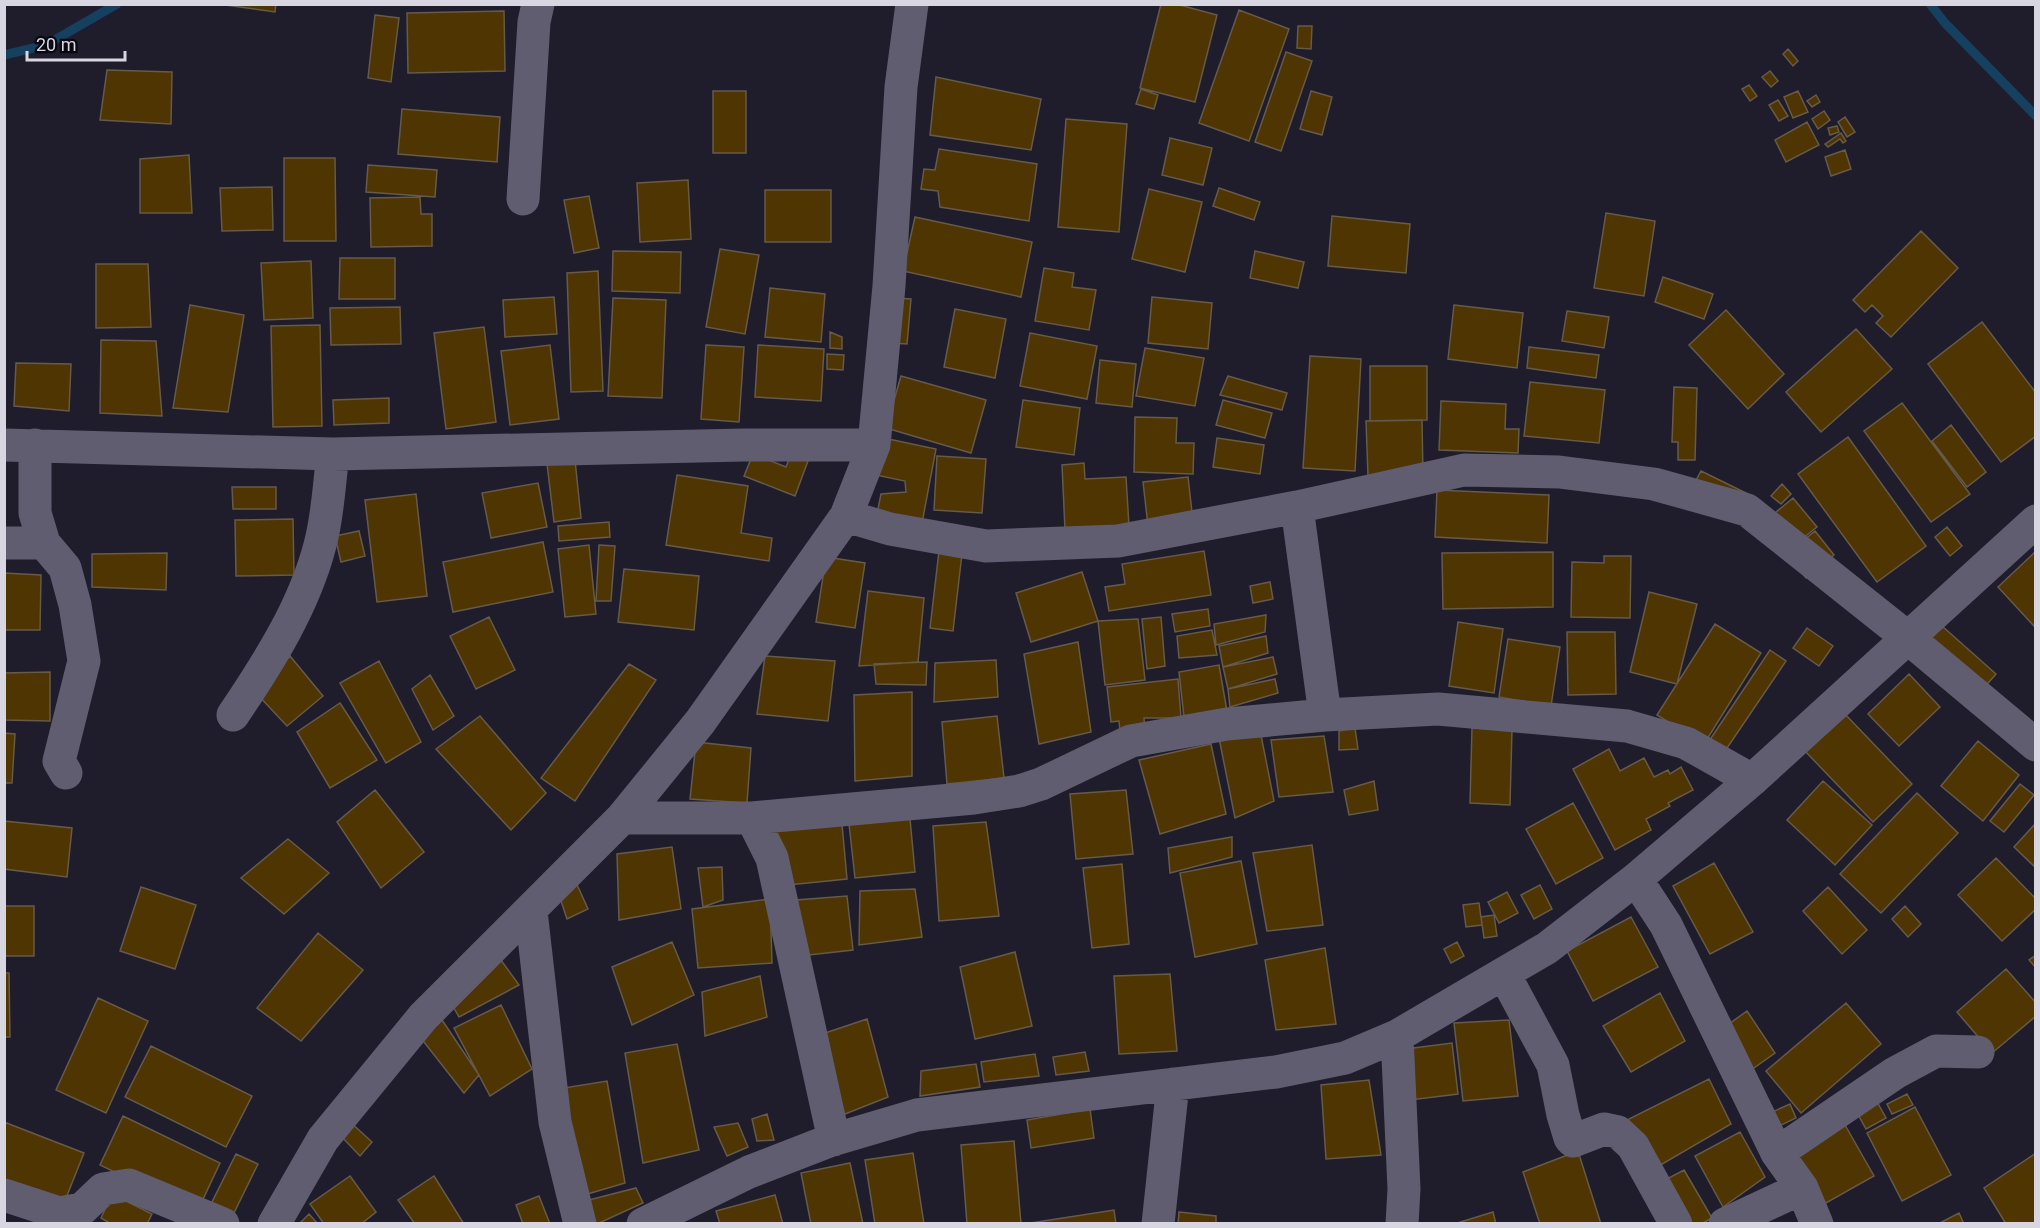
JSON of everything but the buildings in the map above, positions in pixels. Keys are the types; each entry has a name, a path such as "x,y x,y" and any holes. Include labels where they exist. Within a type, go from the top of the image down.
{"street":[{"path":"523,199 534,22 538,4"},
{"path":"274,1224 322,1139 423,1017 622,818 700,722 846,516 874,445 889,286 901,87 912,4"},
{"path":"66,773 58,761 84,661 75,606 65,568 44,543 20,445 333,454 723,445 874,445"},
{"path":"232,716 270,661 311,576 321,543 333,454"},
{"path":"846,516 890,529 986,546 1118,541 1297,507 1464,470 1559,472 1654,484 1747,510 1908,638 2036,745"},
{"path":"1297,507 1324,716"},
{"path":"659,1220 749,1172 834,1140 917,1115 1276,1072 1345,1058 1397,1036 1547,948 1636,879 1752,780 2036,521"},
{"path":"4,543 44,543"},
{"path":"622,818 752,818 974,798 1019,791 1041,784 1131,741 1227,724 1438,709 1627,726 1686,743 1752,780"},
{"path":"752,818 772,858 834,1140"},
{"path":"1636,879 1666,925 1778,1153 1802,1188 1817,1224"},
{"path":"531,911 555,1122 580,1224"},
{"path":"1504,974 1553,1065 1570,1138 1573,1141 1604,1129 1618,1132 1633,1146 1676,1224"},
{"path":"1397,1036 1404,1189 1402,1224"},
{"path":"1778,1153 1895,1072 1936,1051 1978,1052"},
{"path":"1158,1224 1173,1084"},
{"path":"4,1195 59,1213 82,1209 103,1189 129,1185 223,1224"},
{"path":"1725,1224 1802,1188"}],"waterway":[{"path":"4,55 46,45 117,4"},
{"path":"1930,4 1945,23 2036,116"}]}
